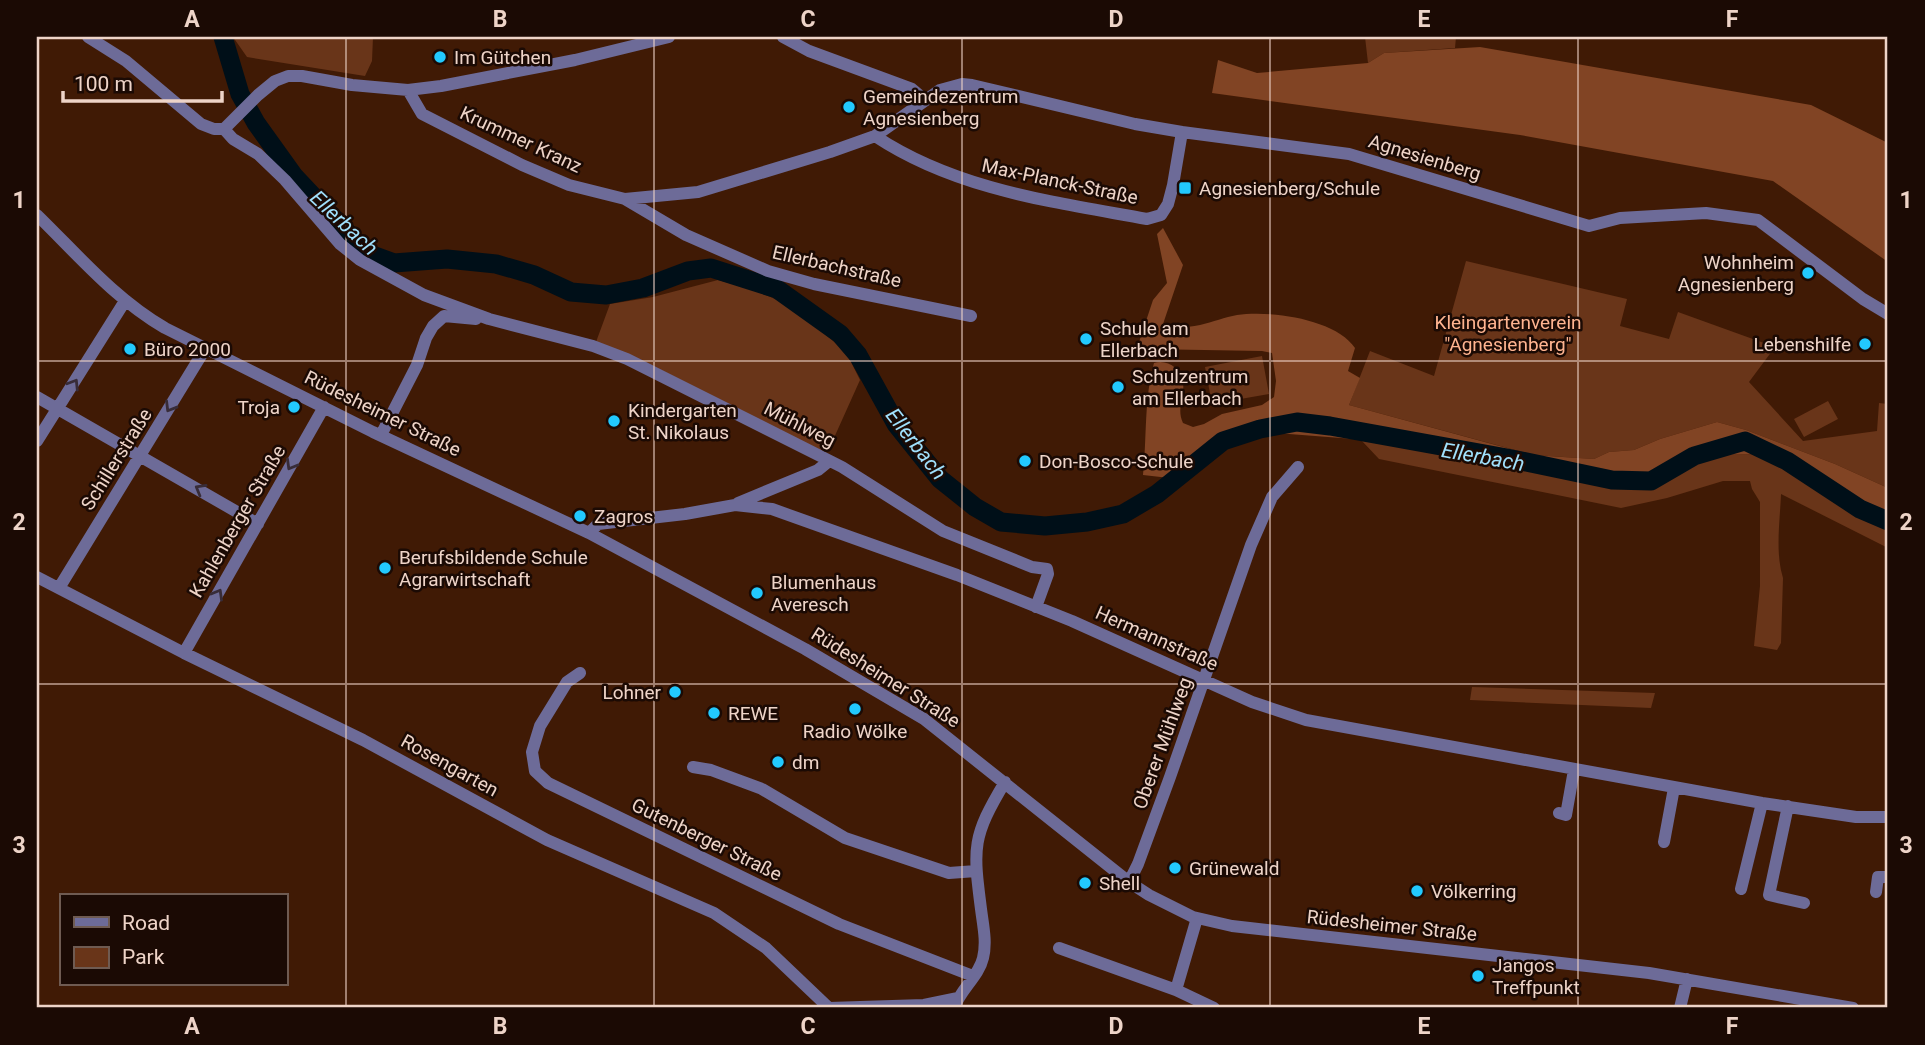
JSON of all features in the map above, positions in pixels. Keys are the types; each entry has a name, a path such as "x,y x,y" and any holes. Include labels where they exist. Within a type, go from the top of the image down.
{"street":[{"name":"Mühlweg","path":"88,37 126,61 201,124 214,129 224,128 233,139 258,154 285,180 340,244 360,260 424,295 488,319 593,346 627,359 829,461 943,531 1032,567 1047,569 1048,574 1036,607"},
{"path":"224,128 275,81 288,76 408,90 575,60 669,37"},
{"path":"783,37 809,51 912,89 925,100"},
{"name":"Agnesienberg","path":"875,136 940,90 951,86 972,85 1135,124 1349,154 1589,226 1620,218 1706,213 1758,220 1863,299 1888,314"},
{"name":"Krummer Kranz","path":"408,90 422,114 522,165 569,185 625,199 709,189 875,136"},
{"name":"Max-Planck-Straße","path":"875,136 938,170 979,184 1023,196 1147,219 1161,215 1168,204 1182,132"},
{"name":"Ellerbachstraße","path":"625,199 686,234 768,271 814,284 971,316"},
{"name":"Rüdesheimer Straße","path":"37,215 125,301 151,320 381,435 589,533 666,572 856,677 924,719 1129,882 1164,904 1197,918 1258,930 1410,945 1688,979 1853,1008"},
{"path":"37,441 125,301"},
{"name":"Mühlweg","path":"381,435 417,365 433,326 444,316 488,319"},
{"name":"Schillerstraße","path":"59,588 205,349"},
{"path":"37,397 258,524"},
{"name":"Kahlenberger Straße","path":"184,653 324,407"},
{"name":"Hermannstraße","path":"589,533 598,524 735,505 818,470 829,461"},
{"name":"Oberer Mühlweg","path":"1129,882 1205,680 1251,545 1277,490 1298,467"},
{"name":"Hermannstraße","path":"735,505 772,509 957,575 1252,702 1306,720 1762,803 1856,817 1888,817"},
{"name":"Rosengarten","path":"37,577 184,653 363,740 547,840 714,914 766,948 829,1008"},
{"name":"Gutenberger Straße","path":"580,674 567,682 540,726 533,744 535,771 548,783 839,924 973,976"},
{"path":"693,766 762,789 845,838 949,873 976,871"},
{"path":"1559,813 1566,815 1574,770"},
{"path":"829,1008 956,1003 982,962 985,946 975,850 977,835 1005,782"},
{"path":"1664,842 1674,788"},
{"path":"1741,889 1762,803"},
{"path":"1788,806 1769,895 1804,903"},
{"path":"1876,891 1878,877 1888,877"},
{"path":"1176,990 1197,918"},
{"path":"1059,948 1176,990 1214,1008"},
{"path":"1681,1008 1688,979"}],"green space":[{"path":"233,37 373,37 372,61 365,76 247,57"},
{"path":"1365,37 1456,37 1455,48 1384,53 1368,63"},
{"name":"Kleingartenverein \"Agnesienberg\"","path":"1466,261 1627,299 1620,326 1669,339 1678,312 1775,347 1749,382 1803,441 1877,431 1879,403 1888,404 1888,488 1835,464 1746,430 1717,422 1660,439 1634,450 1609,452 1594,459 1533,455 1349,405 1370,351 1434,376"},
{"path":"718,280 751,289 792,306 846,352 860,380 829,449 819,452 596,342 610,304 653,297"},
{"path":"1262,356 1269,394 1212,404 1205,367"},
{"path":"1828,401 1838,419 1804,437 1794,419"},
{"path":"1362,441 1393,442 1486,458 1596,482 1643,488 1713,455 1760,454 1888,530 1888,548 1781,494 1781,643 1777,650 1754,646 1760,586 1760,502 1750,481 1723,481 1667,498 1621,508 1379,459"},
{"path":"1472,687 1655,693 1651,708 1470,700"}],"shaded area":[{"path":"1480,47 1811,105 1888,143 1888,262 1773,181 1520,135 1212,93 1218,60 1257,73 1368,63 1384,53"},
{"path":"1163,228 1183,265 1162,327 1195,326 1251,314 1284,316 1318,323 1346,338 1355,348 1348,371 1360,378 1349,405 1532,455 1594,459 1609,452 1634,450 1660,439 1717,422 1746,430 1835,464 1888,488 1888,530 1760,454 1713,455 1643,488 1596,482 1486,458 1393,442 1276,433 1229,445 1212,453 1187,480 1143,475 1147,404 1154,363 1164,362 1179,373 1183,388 1181,418 1183,423 1193,427 1222,414 1262,405 1274,397 1276,381 1272,353 1145,349 1139,342 1153,300 1167,283 1157,234"}],"waterway":[{"name":"Ellerbach","path":"223,37 240,94 256,123 294,176 358,244 372,255 394,263 447,259 496,264 534,275 571,292 606,295 643,288 688,271 711,268 777,289 840,334 858,355 896,424 940,479 975,507 1001,522 1045,526 1087,522 1123,514 1157,494 1223,441 1260,429 1297,422 1507,458 1612,480 1651,481 1694,456 1745,441 1787,461 1860,509 1888,521"}],"place":[{"name":"Im Gütchen","path":"440,57"},
{"name":"Gemeindezentrum Agnesienberg","path":"849,107"},
{"name":"Agnesienberg/Schule","path":"1185,188"},
{"name":"Wohnheim Agnesienberg","path":"1808,273"},
{"name":"Schule am Ellerbach","path":"1086,339"},
{"name":"Lebenshilfe","path":"1865,344"},
{"name":"Büro 2000","path":"130,349"},
{"name":"Schulzentrum am Ellerbach","path":"1118,387"},
{"name":"Troja","path":"294,407"},
{"name":"Kindergarten St. Nikolaus","path":"614,421"},
{"name":"Don-Bosco-Schule","path":"1025,461"},
{"name":"Zagros","path":"580,516"},
{"name":"Berufsbildende Schule Agrarwirtschaft","path":"385,568"},
{"name":"Blumenhaus Averesch","path":"757,593"},
{"name":"Lohner","path":"675,692"},
{"name":"Radio Wölke","path":"855,709"},
{"name":"REWE","path":"714,713"},
{"name":"dm","path":"778,762"},
{"name":"Grünewald","path":"1175,868"},
{"name":"Shell","path":"1085,883"},
{"name":"Völkerring","path":"1417,891"},
{"name":"Jangos Treffpunkt","path":"1478,976"}]}
